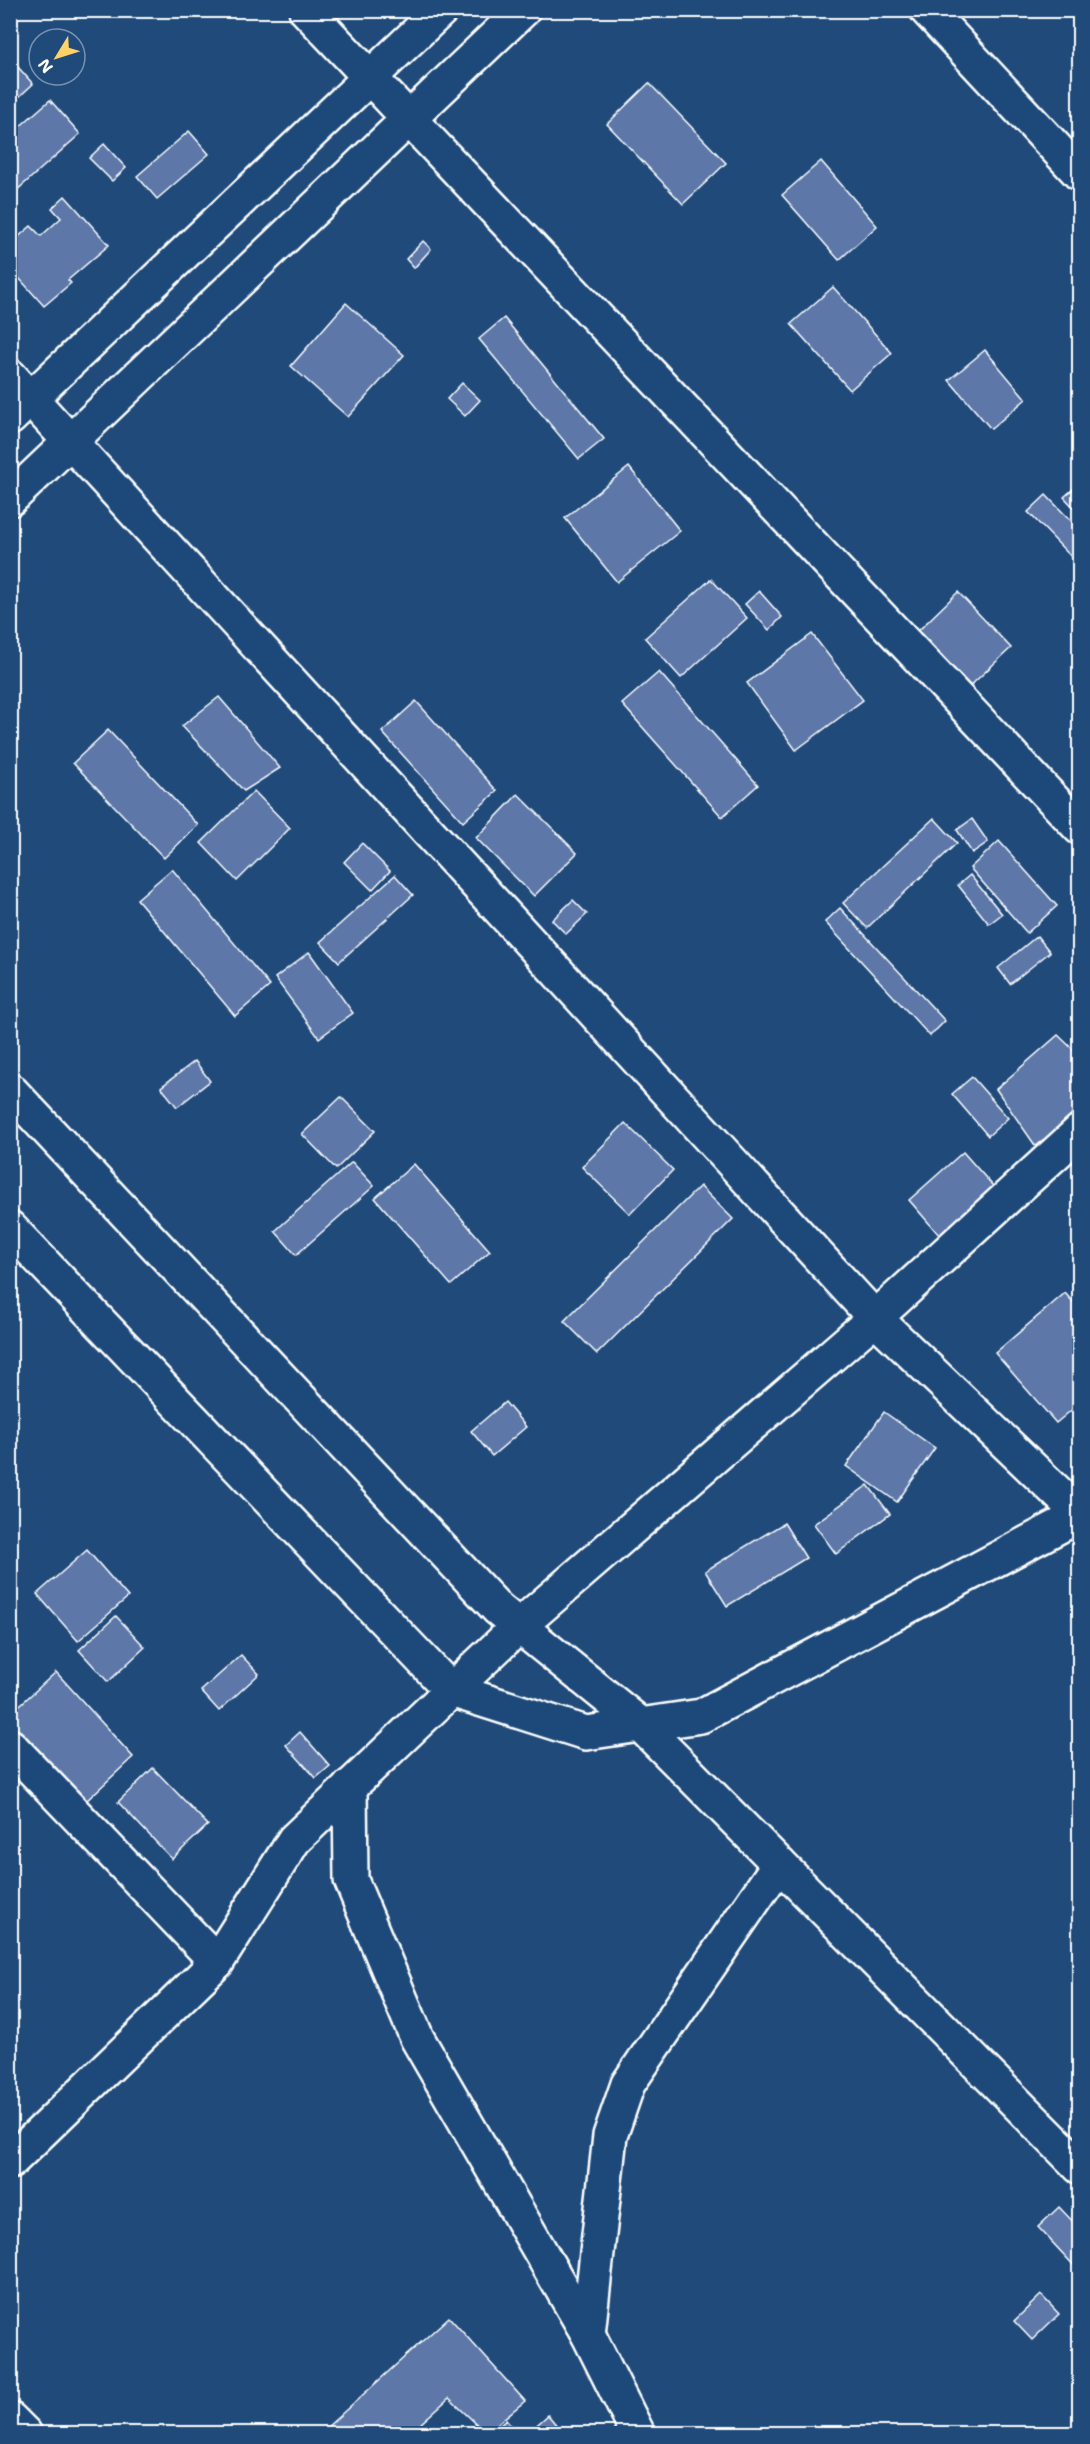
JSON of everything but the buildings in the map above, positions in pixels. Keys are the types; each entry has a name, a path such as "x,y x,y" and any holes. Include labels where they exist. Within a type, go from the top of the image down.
{"street":[{"path":"306,10 1080,828"},
{"path":"10,1228 451,1690 586,1733 701,1716 1080,1514 875,1318 71,441 17,397 371,77 441,10"},
{"path":"10,499 523,10"},
{"path":"927,10 1080,174"},
{"path":"10,1090 498,1609 640,1724 1080,2167"},
{"path":"10,2162 217,1962 294,1840 350,1786 519,1626 875,1318 1080,1131"},
{"path":"10,1746 217,1962"},
{"path":"350,1786 351,1880 417,2038 588,2334 638,2433"},
{"path":"588,2334 610,2136 628,2084 779,1864"},
{"path":"10,2419 25,2433"}]}
